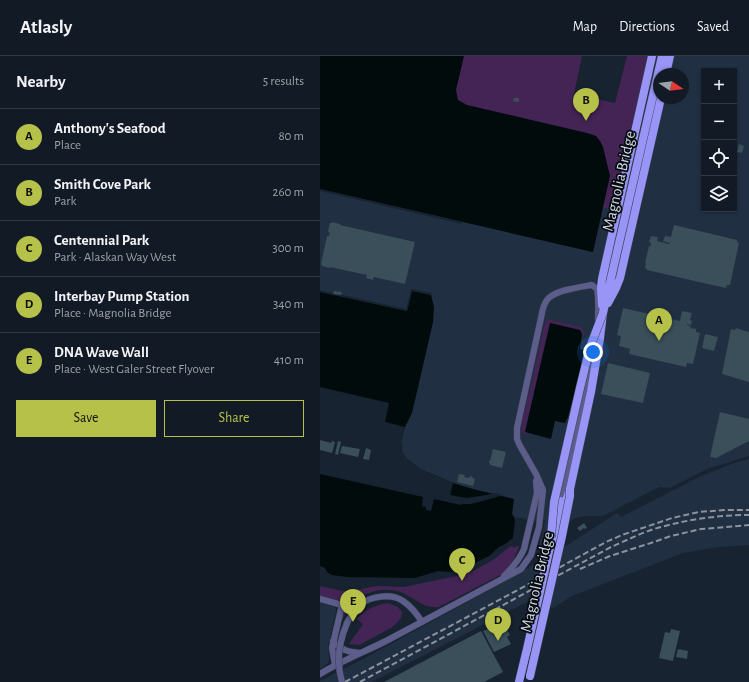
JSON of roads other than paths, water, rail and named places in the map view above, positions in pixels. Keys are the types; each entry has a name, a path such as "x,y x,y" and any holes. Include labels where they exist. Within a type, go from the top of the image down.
{"main road":[{"path":"603,313 601,288 602,279 652,56"},
{"name":"Magnolia Bridge","path":"519,682 550,547 570,488 591,392 603,313 662,56"},
{"path":"667,68 670,56"},
{"path":"603,313 620,278 660,104"},
{"name":"Magnolia Bridge","path":"550,547 554,502 590,347 603,313"},
{"name":"Magnolia Bridge","path":"528,682 570,496 570,488"},
{"path":"551,537 558,504 560,501"},
{"path":"557,556 556,549 559,532 560,501"}],"street":[{"path":"320,674 521,569 530,555 539,527 543,490 519,444 516,428 540,318 545,303 550,296 575,287 592,285 597,289 599,308 597,331 585,392 560,501"},
{"path":"501,580 511,569 524,549 537,493 536,474"},
{"path":"518,559 525,563"},
{"path":"342,682 339,672 339,652 342,633 350,616 359,606 366,601 377,597 385,596 397,598 412,608 422,622"},
{"path":"320,599 342,605 332,653 335,665"},
{"path":"334,641 337,646 344,650 360,654"}],"railway":[{"path":"345,682 606,542 622,535 672,518 699,512 749,510"},
{"path":"360,682 611,547 637,535 677,523 713,517 749,515"},
{"path":"580,569 610,556 671,536 701,529 749,525"}],"place":[{"name":"Smith Cove Park","path":"586,121"},
{"name":"Anthony's Seafood","path":"659,341"},
{"name":"Centennial Park","path":"462,581"},
{"name":"DNA Wave Wall","path":"353,622"},
{"name":"Interbay Pump Station","path":"498,641"}]}
